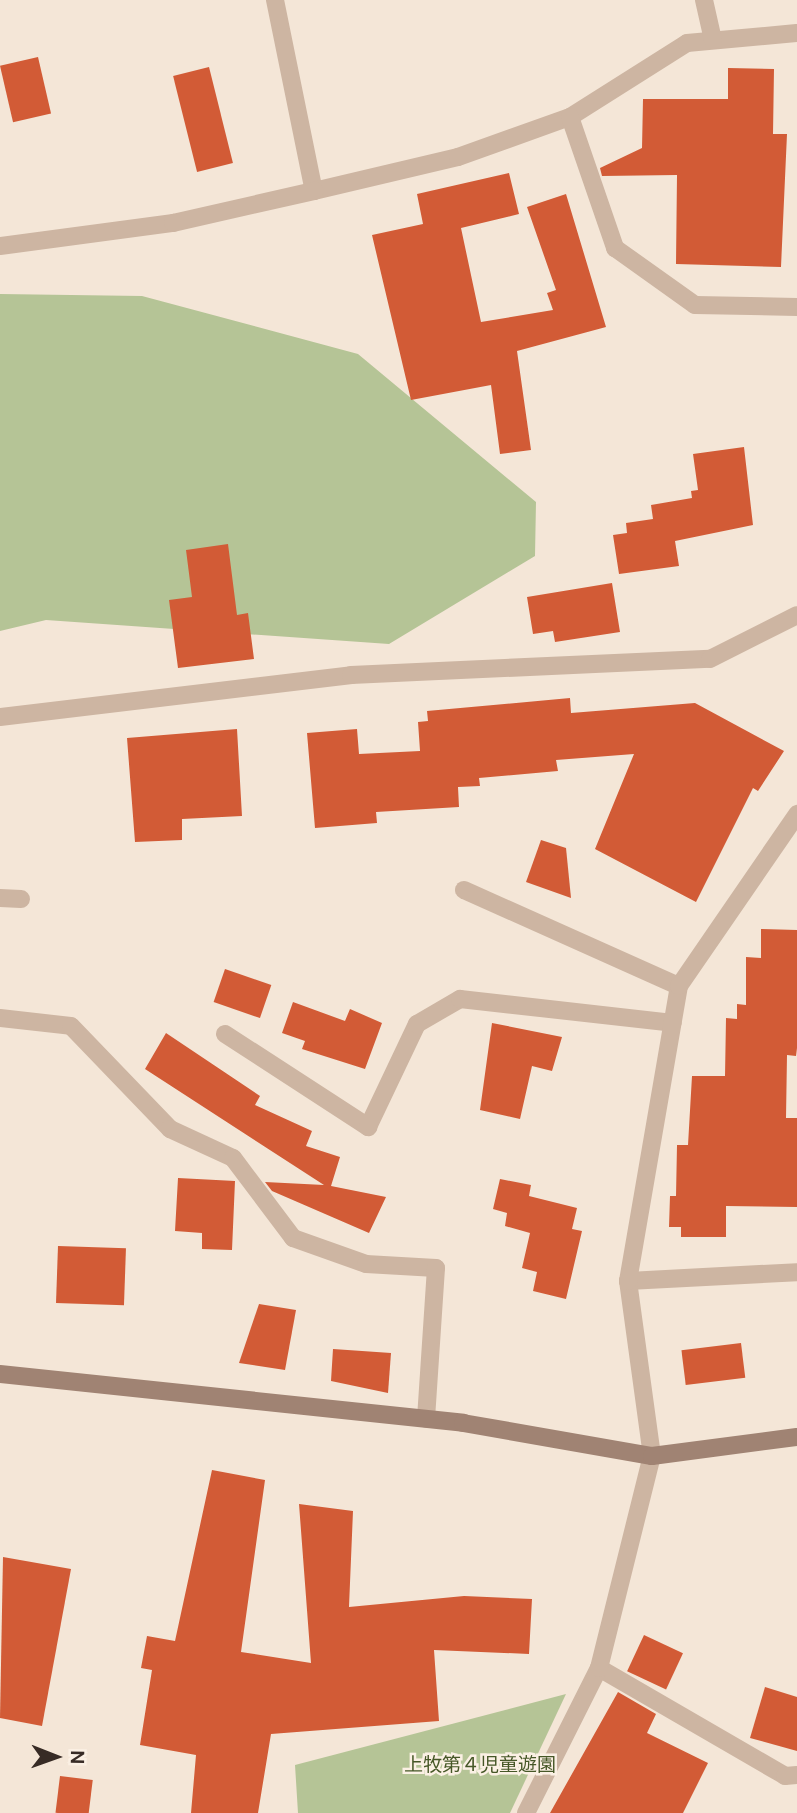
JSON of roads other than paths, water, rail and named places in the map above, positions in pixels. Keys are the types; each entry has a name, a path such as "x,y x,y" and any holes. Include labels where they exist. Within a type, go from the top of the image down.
{"street":[{"path":"275,0 314,191"},
{"path":"704,0 713,40"},
{"path":"0,246 173,223 458,157 570,117 687,43 797,33"},
{"path":"570,117 615,248 695,305 797,307"},
{"path":"0,717 351,674 710,659 797,615"},
{"path":"526,1813 599,1668 652,1456 628,1281 679,986 797,814"},
{"path":"464,890 679,986"},
{"path":"0,898 21,899"},
{"path":"225,1034 368,1127 417,1024 460,999 673,1023"},
{"path":"0,1018 71,1026 170,1129 233,1158 293,1238 366,1264 436,1268 426,1419"},
{"path":"628,1281 797,1272"},
{"path":"0,1374 426,1419 652,1456 797,1437"},
{"path":"599,1668 785,1776 797,1775"}],"park label":[{"name":"上牧第４児童遊園","path":"480,1765"}]}
